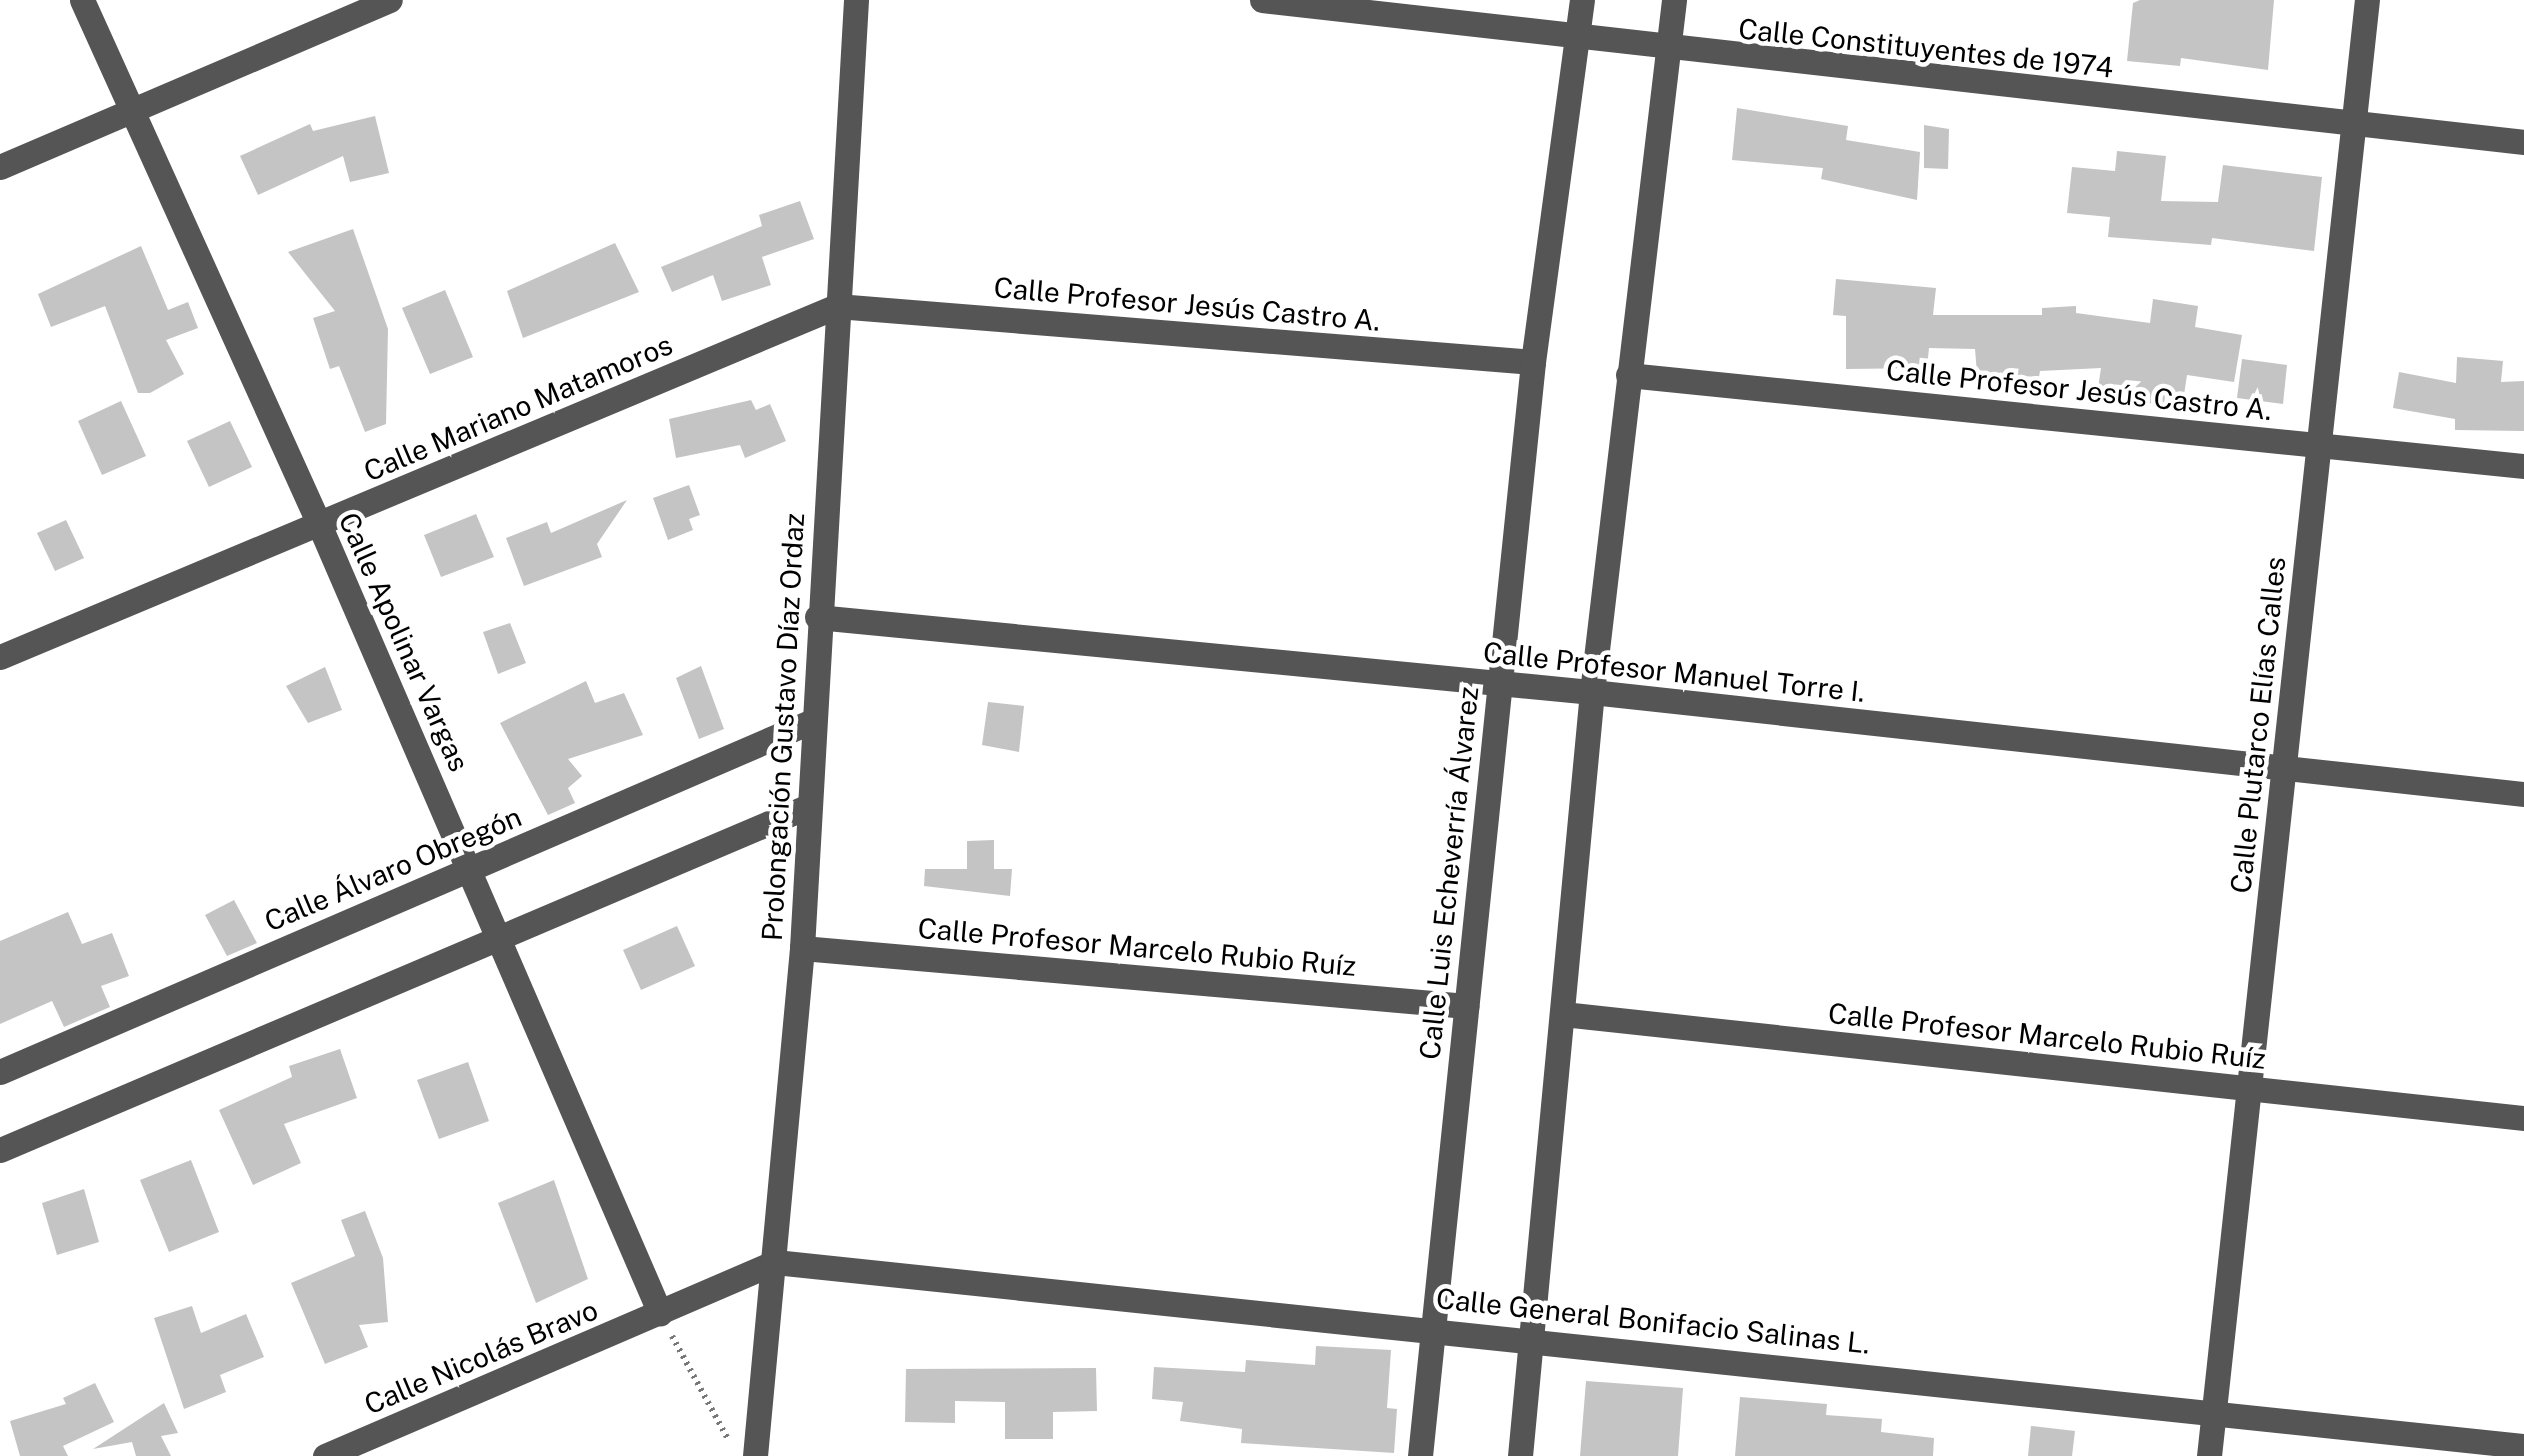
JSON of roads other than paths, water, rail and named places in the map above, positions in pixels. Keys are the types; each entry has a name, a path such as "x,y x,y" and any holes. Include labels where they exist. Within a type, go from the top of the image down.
{"street":[{"name":"Calle Apolinar Vargas","path":"82,0 128,112 319,524 660,1313"},
{"path":"0,166 390,0"},
{"name":"Prolongación Gustavo Díaz Ordaz","path":"754,1456 802,948 810,722 856,0"},
{"name":"Calle Constituyentes de 1974","path":"1262,0 1668,50 2524,142"},
{"name":"Calle Luis Echeverría Álvarez","path":"1420,1456 1533,362 1582,0"},
{"path":"1520,1456 1535,1338 1592,692 1674,0"},
{"name":"Calle Plutarco Elías Calles","path":"2208,1456 2367,0"},
{"name":"Calle Profesor Jesús Castro A.","path":"836,306 1533,362"},
{"name":"Calle Mariano Matamoros","path":"0,656 836,306"},
{"name":"Calle Profesor Jesús Castro A.","path":"1628,375 2524,466"},
{"name":"Calle Profesor Manuel Torre I.","path":"817,618 1592,692 2524,794"},
{"name":"Calle Álvaro Obregón","path":"0,1072 810,722"},
{"path":"0,1150 809,806"},
{"name":"Calle Profesor Marcelo Rubio Ruíz","path":"802,948 1466,1006"},
{"name":"Calle Profesor Marcelo Rubio Ruíz","path":"1563,1014 2524,1118"},
{"name":"Calle Nicolás Bravo","path":"325,1456 775,1262"},
{"name":"Calle General Bonifacio Salinas L.","path":"775,1262 1431,1327 2524,1446"}]}
